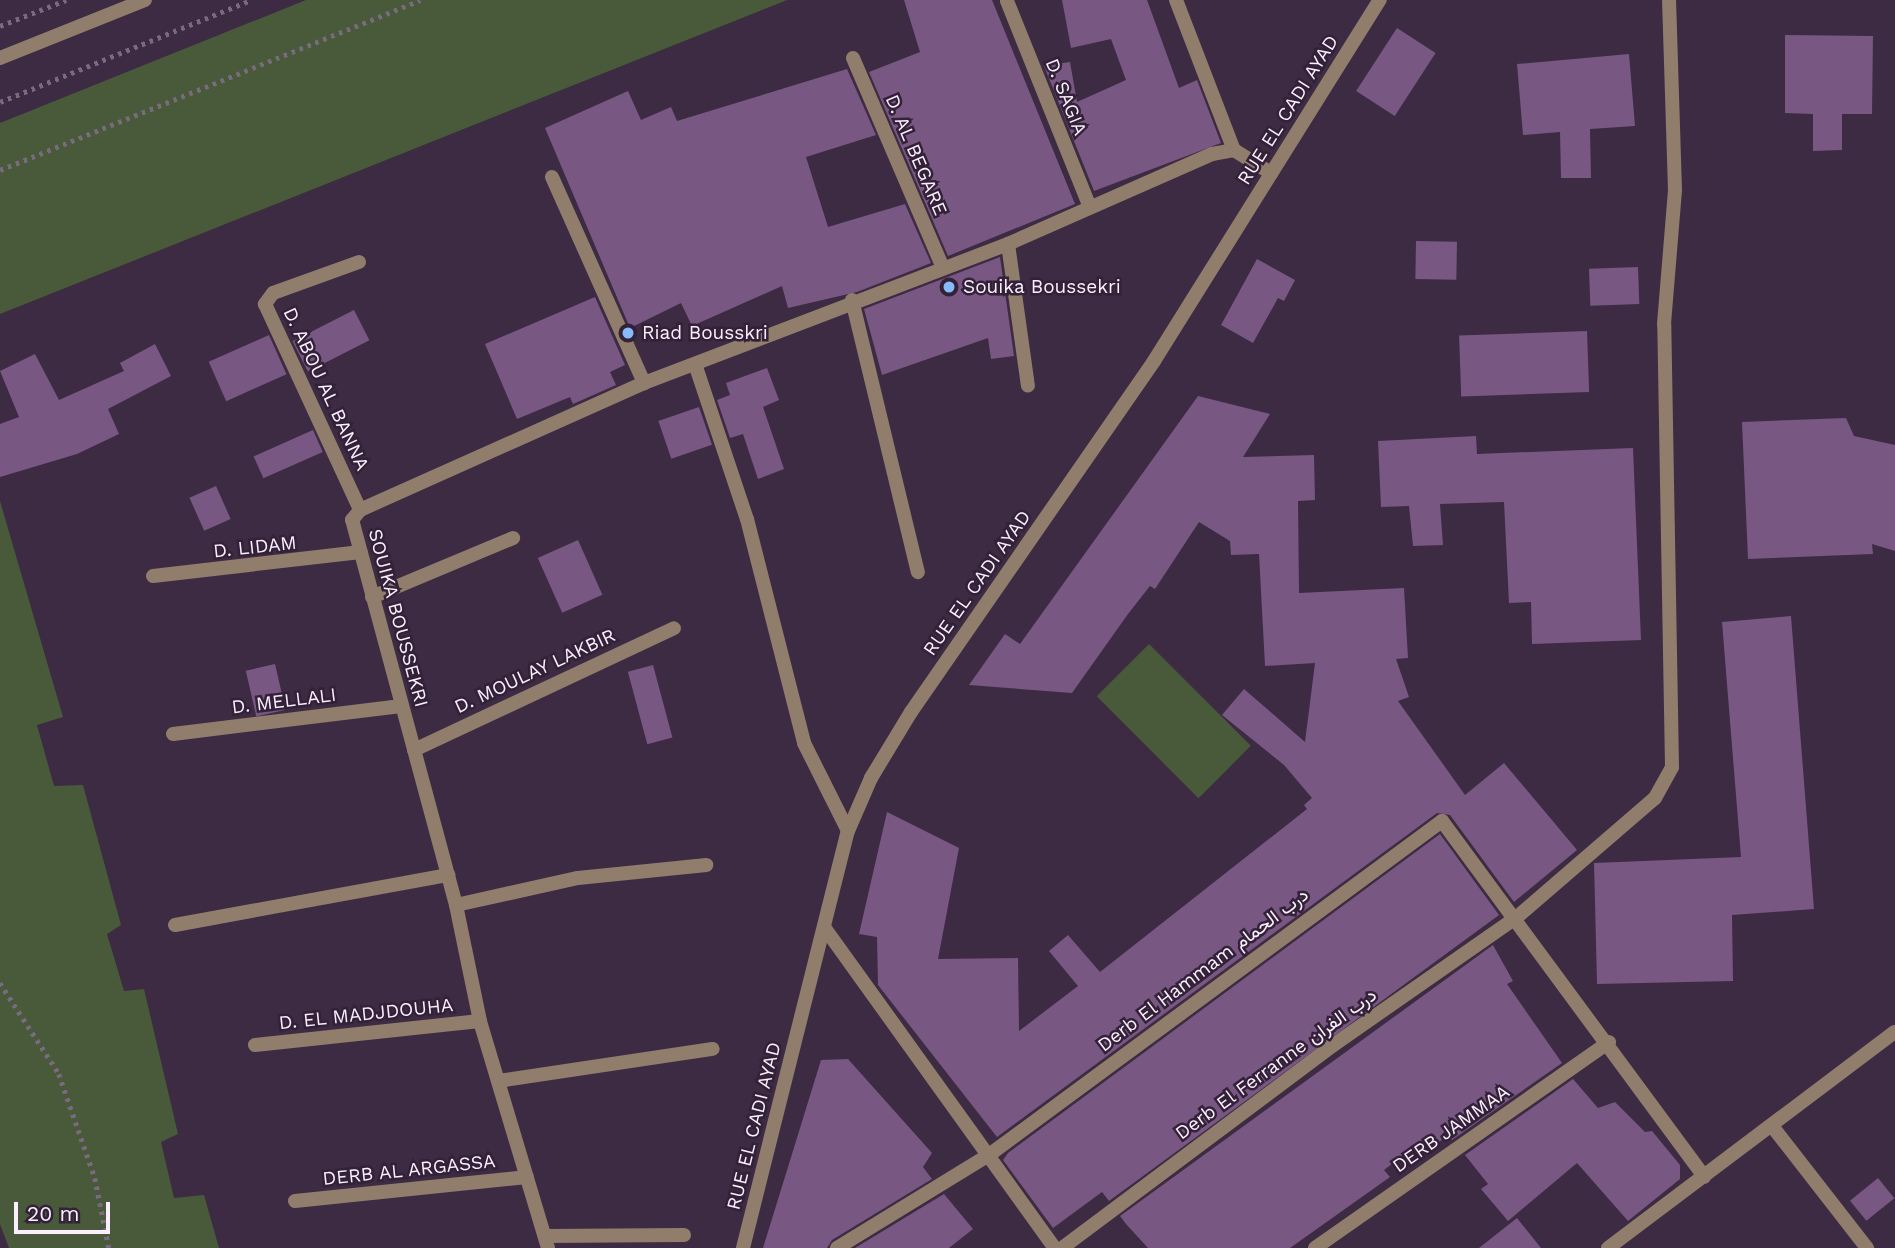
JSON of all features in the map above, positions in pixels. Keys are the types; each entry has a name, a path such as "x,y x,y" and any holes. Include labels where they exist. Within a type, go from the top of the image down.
{"street":[{"path":"0,58 145,0"},
{"path":"1176,0 1234,150 1271,173"},
{"name":"RUE EL CADI AYAD","path":"743,1248 848,831 911,712 1154,361 1380,0"},
{"name":"Derb El Ferranne درب الفران","path":"1062,1248 1311,1061 1517,918 1655,798 1672,767 1664,324 1675,190 1669,0"},
{"name":"D. SAGIA","path":"1007,1 1090,207"},
{"name":"D. AL BEGARE","path":"853,58 943,268"},
{"name":"SOUIKA BOUSSEKRI","path":"546,1242 480,1021 456,905 352,520 360,510 644,383 852,300 1008,244 1212,154 1234,150"},
{"path":"552,177 644,383"},
{"path":"1008,244 1028,386"},
{"name":"D. ABOU AL BANNA","path":"359,262 273,293 265,304 360,510"},
{"path":"852,300 918,572"},
{"path":"695,364 747,519 804,743 848,831"},
{"path":"372,597 513,538"},
{"name":"D. LIDAM","path":"153,576 361,552"},
{"name":"D. MOULAY LAKBIR","path":"414,750 674,628"},
{"name":"D. MELLALI","path":"173,734 401,706"},
{"name":"Derb El Hammam درب الحمام","path":"837,1248 989,1155 1442,821 1517,918"},
{"path":"456,905 578,878 706,865"},
{"path":"175,925 448,875"},
{"path":"1517,918 1704,1177"},
{"path":"824,927 1055,1248"},
{"name":"D. EL MADJDOUHA","path":"255,1045 480,1021"},
{"path":"1608,1248 1895,1032"},
{"name":"DERB JAMMAA","path":"1315,1248 1609,1042"},
{"path":"498,1081 713,1049"},
{"path":"1772,1126 1867,1248"},
{"name":"DERB AL ARGASSA","path":"295,1201 527,1177"},
{"path":"546,1242 684,1235"}],"path":[{"path":"0,26 66,0"},
{"path":"0,102 250,0"},
{"path":"0,170 420,0"},
{"path":"0,983 59,1074 95,1178 109,1248"}],"green space":[{"path":"306,0 787,0 0,314 0,123"},
{"path":"0,501 63,717 37,725 54,786 83,785 121,925 107,934 124,991 144,989 178,1134 161,1142 174,1198 204,1195 219,1248 9,1248 0,1224"},
{"path":"1149,644 1251,746 1198,798 1097,696"}],"building":[{"path":"904,0 992,0 1075,204 948,256 869,72 920,52"},
{"path":"1062,0 1147,0 1179,88 1197,80 1221,143 1094,191 1044,66 1070,62 1077,102 1126,80 1111,39 1071,48"},
{"path":"1397,28 1436,53 1395,116 1356,91"},
{"path":"1785,35 1873,36 1872,114 1842,114 1842,150 1813,151 1813,114 1785,113"},
{"path":"1629,54 1635,126 1590,129 1591,178 1561,178 1560,132 1523,135 1517,64"},
{"path":"847,69 876,135 806,157 828,227 905,204 931,263 857,292 788,308 782,286 692,326 681,303 630,328 545,128 628,91 641,120 671,107 677,121"},
{"path":"1416,241 1457,242 1456,280 1415,279"},
{"path":"1000,257 1014,356 991,359 988,338 882,375 864,309"},
{"path":"1257,259 1295,280 1284,301 1278,298 1253,343 1221,325"},
{"path":"1638,267 1639,304 1590,306 1589,269"},
{"path":"595,297 625,365 610,372 616,385 573,404 570,397 517,419 485,344"},
{"path":"354,310 369,340 308,372 293,341"},
{"path":"1587,331 1589,392 1461,396 1459,335"},
{"path":"269,335 286,374 226,401 209,362"},
{"path":"155,344 171,376 108,409 119,434 77,454 0,477 0,424 19,417 0,371 35,354 59,400 124,371 120,363"},
{"path":"767,368 779,400 763,407 784,469 758,479 743,434 730,438 717,400 730,395 726,383"},
{"path":"1198,396 1270,414 1243,457 1314,455 1315,500 1298,501 1299,593 1404,588 1408,658 1396,659 1409,697 1398,701 1465,795 1504,763 1577,850 1514,902 1450,815 1437,813 997,1137 878,985 877,937 859,934 887,812 959,848 938,959 1018,958 1019,1031 1078,986 1049,951 1068,935 1100,972 1307,809 1304,805 1312,798 1284,765 1222,715 1244,689 1305,742 1315,663 1265,666 1259,554 1231,555 1230,541 1199,522 1155,589 1150,586 1072,693 969,685 1005,634 1020,644"},
{"path":"699,407 712,445 671,459 658,421"},
{"path":"1846,418 1854,436 1895,445 1895,551 1872,544 1873,554 1748,559 1742,422"},
{"path":"313,430 323,452 263,478 254,456"},
{"path":"1476,436 1477,454 1633,448 1641,640 1532,644 1531,602 1509,603 1504,502 1440,504 1443,545 1413,546 1409,506 1381,507 1378,441"},
{"path":"216,486 231,519 204,531 190,498"},
{"path":"578,540 602,595 562,613 538,558"},
{"path":"1791,616 1814,909 1732,915 1733,981 1597,984 1594,863 1741,857 1722,622"},
{"path":"275,664 286,710 256,717 246,671"},
{"path":"653,665 672,737 647,744 628,672"},
{"path":"1440,834 1499,915 1109,1201 1102,1192 1053,1228 1003,1160 1008,1153"},
{"path":"1493,945 1513,981 1507,984 1562,1063 1452,1140 1448,1135 1439,1142 1432,1133 1384,1170 1390,1177 1290,1248 1148,1248 1120,1216"},
{"path":"848,1059 932,1153 923,1167 932,1179 832,1240 827,1248 763,1248 821,1060"},
{"path":"1573,1079 1598,1108 1615,1102 1645,1132 1652,1131 1680,1165 1680,1179 1628,1221 1577,1163 1508,1221 1481,1189 1488,1184 1465,1155"},
{"path":"1878,1178 1894,1198 1866,1221 1850,1201"},
{"path":"944,1194 973,1229 949,1248 855,1248"},
{"path":"1517,1218 1541,1248 1479,1248"}],"place":[{"name":"Souika Boussekri","path":"949,287"},
{"name":"Riad Bousskri","path":"628,333"}]}
